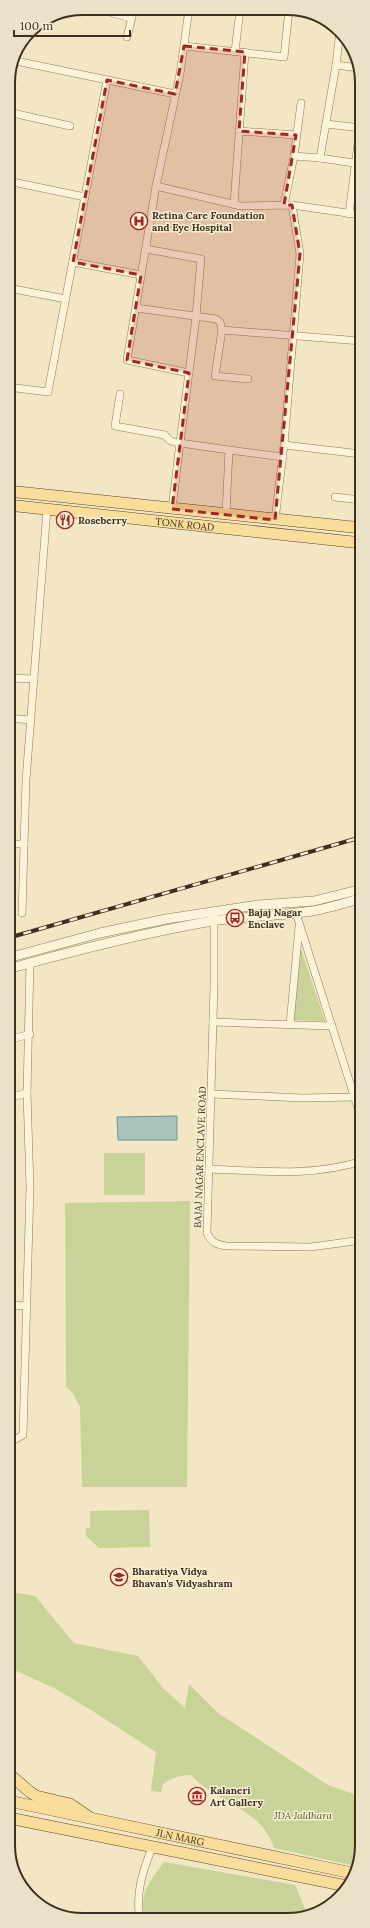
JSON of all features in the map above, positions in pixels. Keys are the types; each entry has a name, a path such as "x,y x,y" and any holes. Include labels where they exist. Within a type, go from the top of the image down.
{"main road":[{"name":"TONK ROAD","path":"15,492 355,527"},
{"name":"TONK ROAD","path":"15,506 355,542"},
{"path":"15,1779 30,1792 70,1804 94,1820"},
{"name":"JLN MARG","path":"15,1802 347,1872"},
{"name":"JLN MARG","path":"15,1819 342,1885"}],"street":[{"path":"120,15 131,18"},
{"path":"126,37 132,15"},
{"path":"188,15 175,94 156,186 127,360 189,373"},
{"path":"235,51 239,15"},
{"path":"184,46 284,57 288,15"},
{"path":"320,158 339,40"},
{"path":"234,204 245,52"},
{"path":"19,61 175,94"},
{"path":"336,65 352,67"},
{"path":"15,388 48,392 107,80"},
{"path":"275,520 283,457 300,254 288,205 301,104"},
{"path":"15,114 70,126"},
{"path":"326,124 355,127"},
{"path":"239,131 296,134"},
{"path":"294,156 355,162"},
{"path":"15,182 85,197"},
{"path":"349,214 355,183"},
{"path":"156,186 241,206 288,205 355,214"},
{"path":"146,249 201,259 196,317 172,509"},
{"path":"73,262 141,275"},
{"path":"15,289 66,299"},
{"path":"136,308 216,319 220,322 222,330 215,376 248,380"},
{"path":"222,330 355,340"},
{"path":"120,394 115,426 165,435 167,439 173,442 283,457"},
{"path":"284,445 355,453"},
{"path":"226,514 229,450"},
{"path":"335,498 355,499"},
{"path":"22,913 26,780 47,509"},
{"path":"15,678 34,679"},
{"path":"15,719 31,720"},
{"path":"15,844 24,844"},
{"path":"15,956 100,934 214,911 258,905 314,901 355,891"},
{"path":"15,967 76,950 214,921 296,913 325,908 355,900"},
{"name":"BAJAJ NAGAR ENCLAVE ROAD","path":"214,911 212,1094 207,1233 212,1241 218,1245 311,1247 355,1241"},
{"path":"212,1094 302,1098 355,1097 296,913"},
{"path":"290,1024 299,922"},
{"path":"15,1439 23,1435 30,1187 27,1093 30,1034 30,963"},
{"path":"213,1022 332,1026"},
{"path":"15,1038 30,1034"},
{"path":"15,1096 27,1093"},
{"path":"209,1169 303,1172 329,1169 355,1163"},
{"path":"15,1305 27,1306"},
{"path":"140,1913 138,1895 143,1873 152,1848"}],"highlighted area":[{"path":"184,46 245,52 239,131 296,135 284,205 292,205 300,254 275,520 172,509 189,373 127,360 141,275 73,262 107,80 175,94"}],"green space":[{"path":"298,940 325,1021 294,1020"},
{"path":"104,1153 145,1153 145,1195 104,1195"},
{"path":"190,1201 187,1487 82,1487 80,1407 72,1392 66,1387 65,1203"},
{"path":"149,1510 150,1547 99,1548 86,1536 86,1528 90,1528 90,1511"},
{"name":"JDA Jaldhara","path":"15,1592 35,1596 74,1643 138,1656 163,1688 185,1708 189,1684 218,1713 328,1785 355,1795 355,1845 352,1865 274,1848 268,1834 259,1823 237,1807 201,1785 191,1775 180,1776 166,1782 163,1784 161,1792 151,1791 156,1752 56,1689 15,1670"},
{"path":"164,1862 295,1885 305,1909 287,1913 144,1913 144,1895 154,1875"}],"water":[{"path":"177,1116 177,1140 118,1140 117,1117"}],"railway":[{"path":"15,936 355,839"}],"place":[{"name":"Retina Care Foundation and Eye Hospital","path":"139,221"},
{"name":"Roseberry","path":"65,520"},
{"name":"Bajaj Nagar Enclave","path":"235,918"},
{"name":"Bharatiya Vidya Bhavan's Vidyashram","path":"119,1577"},
{"name":"Kalaneri Art Gallery","path":"197,1796"}]}
